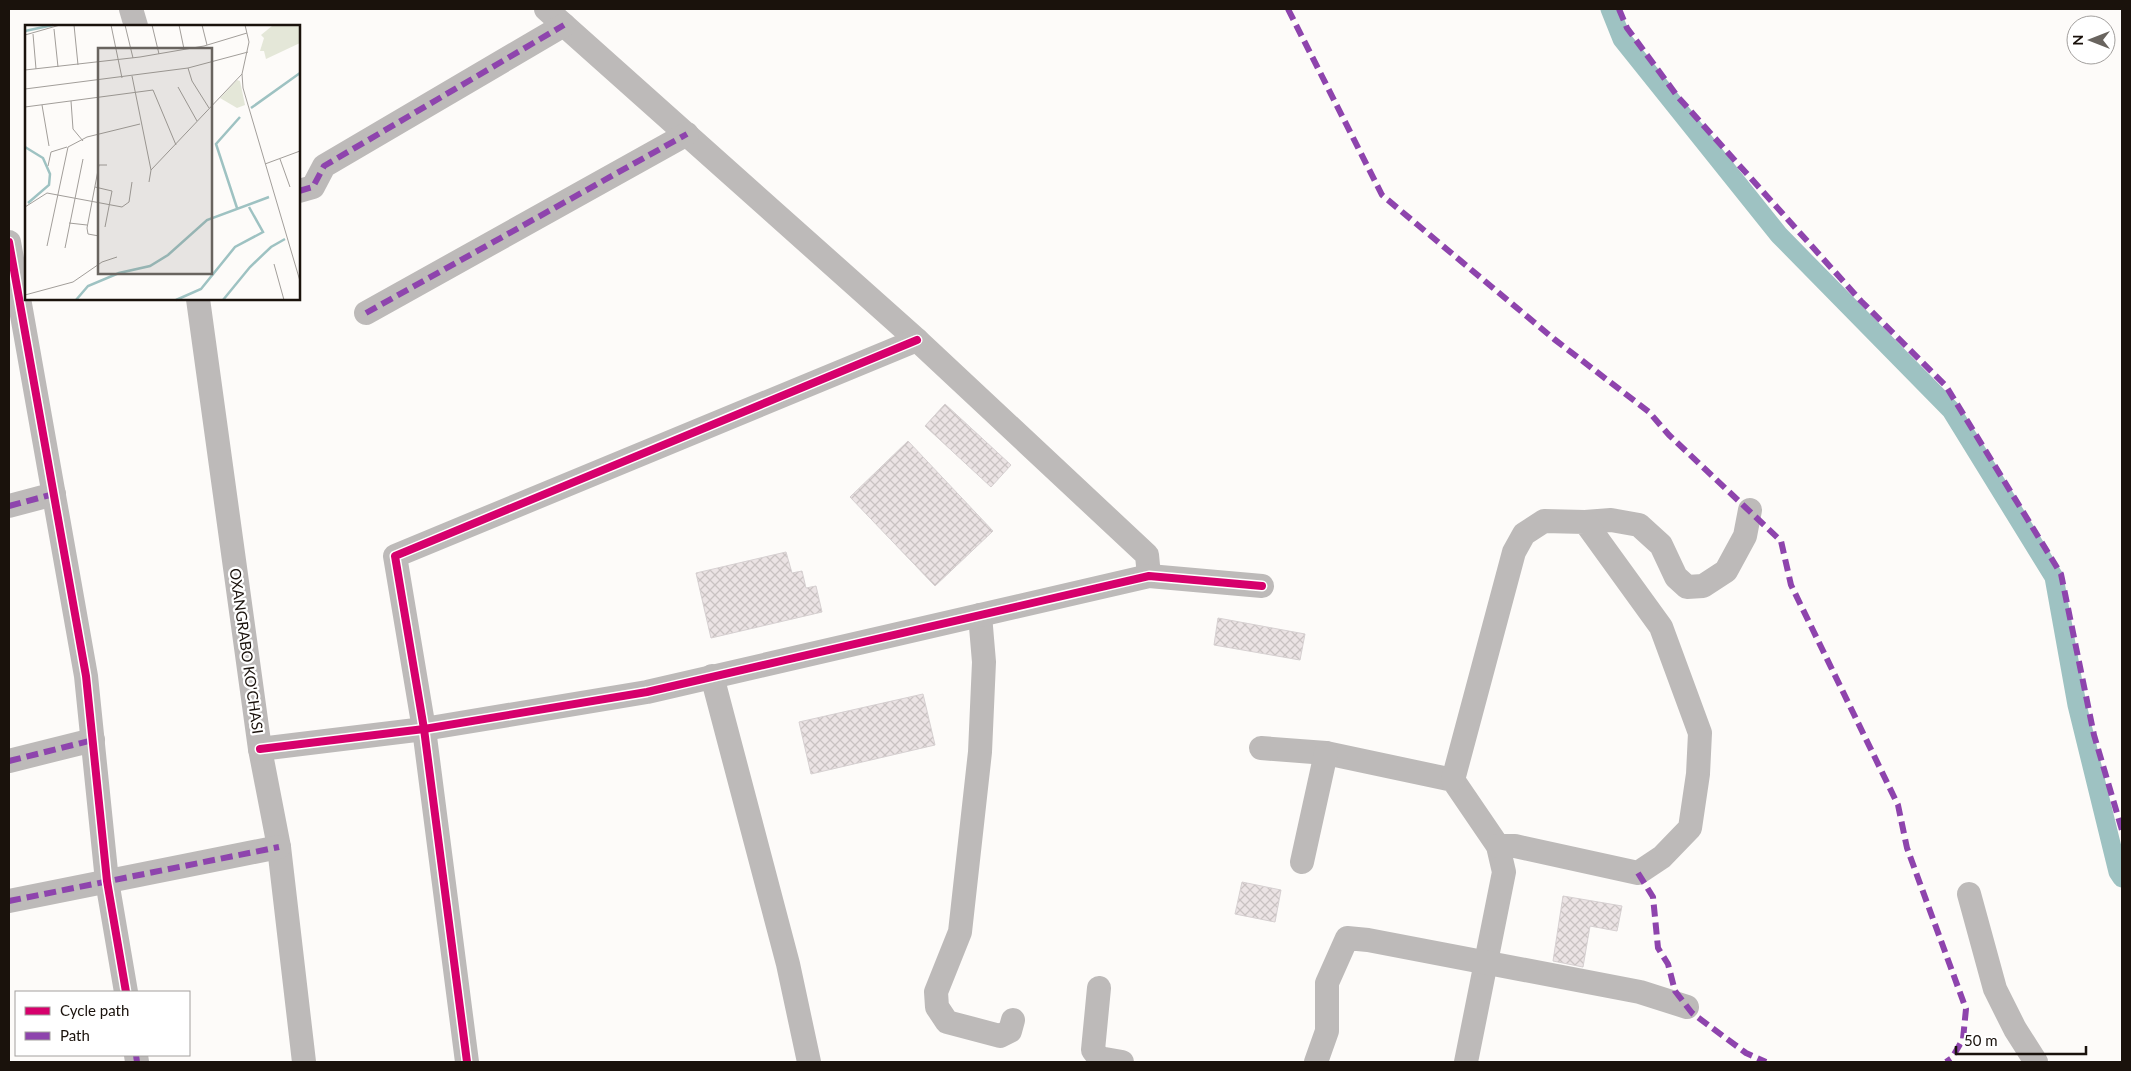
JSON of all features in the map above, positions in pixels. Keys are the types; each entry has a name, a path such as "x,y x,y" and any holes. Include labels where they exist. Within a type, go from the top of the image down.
{"street":[{"path":"131,9 136,25"},
{"path":"546,9 917,340 1147,555 1150,576"},
{"path":"300,191 313,187 324,166 564,25"},
{"path":"366,313 687,134"},
{"path":"10,256 86,676 107,881 126,991"},
{"name":"OXANGRABO KO'CHASI","path":"198,300 260,749 279,847 304,1062"},
{"path":"467,1062 424,729 395,556 917,340"},
{"path":"9,506 54,494"},
{"path":"1453,780 1514,552 1524,534 1544,521 1585,522 1612,520 1639,525 1662,545 1676,577 1687,587 1703,586 1726,571 1745,536 1750,510"},
{"path":"1498,846 1515,846 1638,874 1662,857 1690,828 1698,774 1700,732 1661,627 1585,522"},
{"path":"260,749 424,729 647,692 1150,576 1262,586"},
{"path":"980,615 984,662 979,762 960,932 936,992 937,1007 947,1022 1000,1036 1010,1031 1013,1020"},
{"path":"712,676 788,964 809,1062"},
{"path":"9,761 93,740"},
{"path":"1261,748 1326,753 1453,780 1498,846 1504,872 1466,1062"},
{"path":"1302,862 1326,753"},
{"path":"9,901 279,847"},
{"path":"1969,894 1995,989 2015,1029 2036,1062"},
{"path":"1316,1062 1327,1031 1327,984 1347,938 1368,940 1640,992 1687,1007"},
{"path":"1099,988 1093,1050 1099,1058 1122,1062"}],"building":[{"path":"945,404 1011,465 991,487 925,426"},
{"path":"908,441 993,531 935,586 850,497"},
{"path":"786,552 792,573 802,571 806,588 816,586 822,612 711,638 696,573"},
{"path":"1218,618 1305,634 1300,660 1214,645"},
{"path":"923,694 935,745 811,774 799,722"},
{"path":"1242,882 1281,890 1275,922 1235,914"},
{"path":"1563,896 1622,906 1617,931 1590,926 1583,967 1553,961"}],"waterway":[{"path":"1610,9 1622,39 1779,235 1951,410 2054,577 2077,705 2118,872 2122,878"}],"marked path":[{"path":"1288,9 1382,195 1554,339 1649,412 1669,435 1781,541 1791,585 1898,805 1907,848 1966,1009 1963,1039 1952,1058 1946,1062"},
{"path":"1619,9 1627,28 1678,97 1861,301 1946,386 2061,574 2094,735 2122,830"},
{"path":"300,191 313,187 324,166 564,25"},
{"path":"366,313 687,134"},
{"path":"9,506 54,494"},
{"path":"9,761 93,740"},
{"path":"9,901 279,847"},
{"path":"1638,873 1653,897 1658,948 1668,964 1675,991 1692,1013 1746,1053 1766,1062"},
{"path":"136,1056 137,1062"}],"cycle path":[{"path":"9,242 86,676 107,881 126,991"},
{"path":"467,1062 424,729 395,556 917,340"},
{"path":"260,749 424,729 647,692 1149,576 1262,586"}]}
